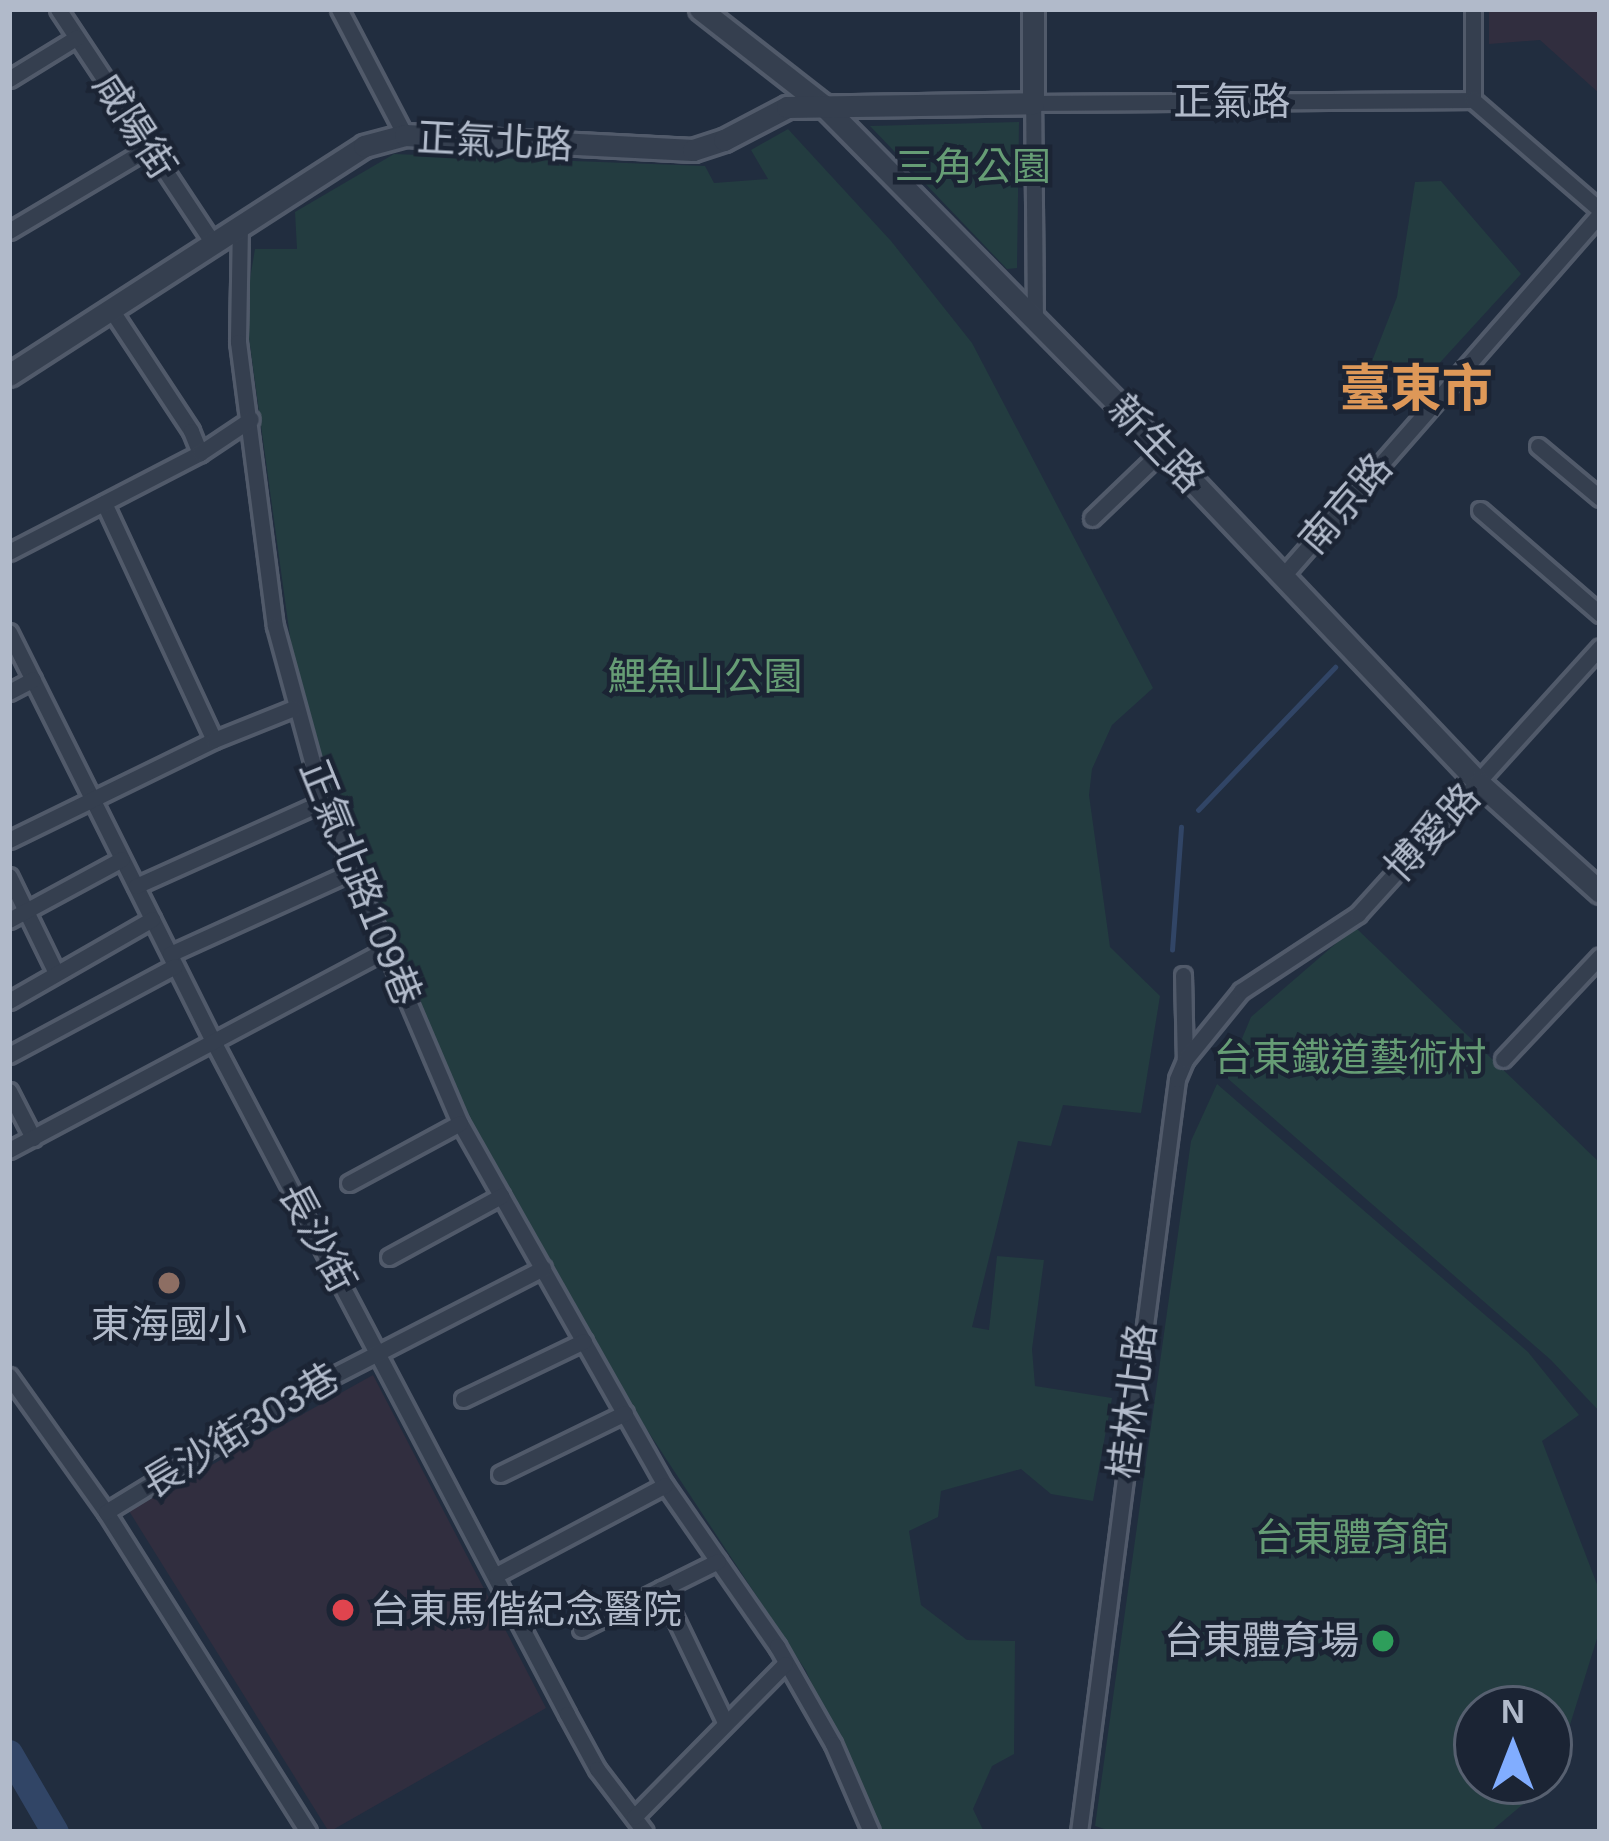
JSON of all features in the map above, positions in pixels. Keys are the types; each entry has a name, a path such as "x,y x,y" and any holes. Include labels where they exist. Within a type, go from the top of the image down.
{"street":[{"name":"咸陽街","path":"58,9 212,242"},
{"path":"339,9 405,135"},
{"path":"1033,9 1035,319"},
{"path":"1473,9 1473,100 1600,212"},
{"name":"新生路","path":"702,10 823,105 1163,450 1479,783 1600,892"},
{"path":"9,79 76,38"},
{"name":"正氣路","path":"823,105 1473,100"},
{"name":"正氣北路","path":"11,369 364,146 405,135 693,150 724,140 787,107 823,105"},
{"path":"9,231 147,149"},
{"name":"南京路","path":"1282,578 1600,212"},
{"name":"正氣北路109巷","path":"240,224 238,342 275,626 323,802 460,1123 665,1485 833,1744 871,1832"},
{"path":"110,308 200,453"},
{"path":"9,552 200,453 251,419"},
{"path":"1538,446 1600,498"},
{"path":"1093,518 1163,450"},
{"path":"104,503 214,740"},
{"path":"1480,510 1600,614"},
{"name":"長沙街","path":"9,632 214,1043 376,1351 597,1769 641,1828"},
{"name":"博愛路","path":"1241,992 1358,914 1600,647"},
{"path":"9,692 33,679"},
{"path":"9,840 91,796 294,707"},
{"path":"136,886 323,802"},
{"path":"9,920 122,859"},
{"path":"9,1055 173,960 351,872"},
{"path":"9,876 56,973"},
{"path":"9,1001 152,919"},
{"path":"9,1150 383,951"},
{"path":"1503,1060 1600,956"},
{"path":"1183,975 1185,1060"},
{"name":"桂林北路","path":"1079,1832 1168,1134 1185,1060 1241,992"},
{"path":"9,1091 33,1138"},
{"path":"349,1183 460,1123"},
{"path":"389,1257 501,1196"},
{"name":"長沙街303巷","path":"106,1512 376,1351 543,1268"},
{"path":"463,1399 584,1341"},
{"path":"9,1376 106,1512 308,1832"},
{"path":"500,1474 625,1413"},
{"path":"496,1575 665,1485"},
{"path":"581,1629 718,1561"},
{"path":"661,1589 725,1722"},
{"path":"641,1828 725,1722 785,1664"}],"shaded area":[{"path":"1489,9 1600,9 1600,94 1540,40 1489,44"},
{"name":"台東馬偕紀念醫院","path":"373,1375 546,1708 329,1832 129,1511"}],"green space":[{"name":"三角公園","path":"1019,122 1017,268 1007,269 870,126"},
{"name":"鯉魚山公園","path":"788,129 891,241 972,343 1153,688 1112,725 1092,769 1089,795 1110,947 1160,996 1141,1113 1063,1105 1051,1146 1018,1141 972,1327 989,1330 997,1256 1044,1260 1032,1349 1035,1386 1112,1398 1093,1501 1051,1494 1021,1469 941,1491 938,1517 909,1531 921,1605 967,1640 1015,1641 1014,1754 992,1766 973,1809 984,1832 878,1832 806,1671 622,1392 464,1109 333,801 291,644 245,309 255,249 297,249 295,212 394,154 705,166 714,183 768,179 751,150"},
{"path":"1441,181 1521,274 1424,380 1372,361 1397,297 1415,182"},
{"name":"台東鐵道藝術村","path":"1355,927 1600,1163 1600,1412 1551,1360 1226,1077 1251,1017"},
{"name":"台東體育館","path":"1217,1084 1528,1352 1579,1415 1542,1441 1600,1592 1600,1629 1573,1715 1573,1685 1453,1685 1453,1805 1522,1805 1490,1832 1114,1832 1095,1826 1191,1141"}],"waterway":[{"path":"1198,810 1335,667"},
{"path":"1172,950 1181,827"},
{"path":"9,1753 55,1832"}],"place":[{"name":"東海國小","path":"169,1283"},
{"name":"台東馬偕紀念醫院","path":"343,1610"},
{"name":"台東體育場","path":"1383,1641"}],"district":[{"name":"臺東市","path":"1416,389"}]}
